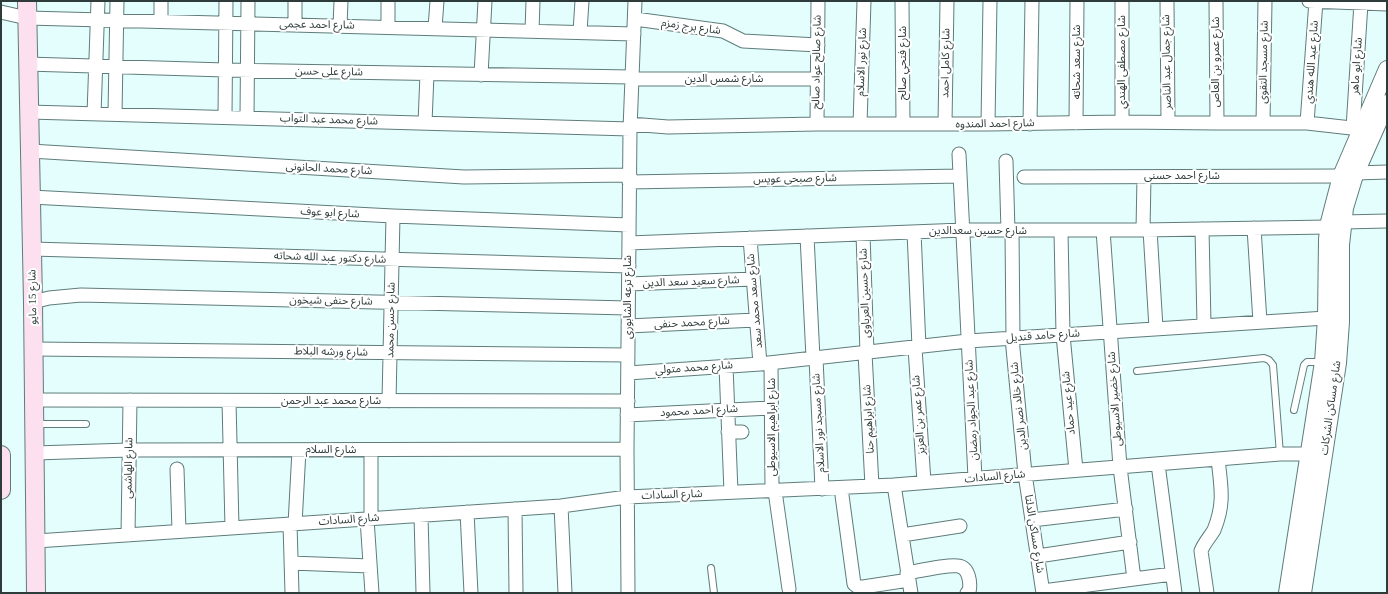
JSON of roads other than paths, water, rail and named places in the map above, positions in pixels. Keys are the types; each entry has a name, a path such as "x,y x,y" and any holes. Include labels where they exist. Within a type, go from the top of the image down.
{"main road":[{"name":"شارع 15 مايو","path":"27,9 34,349 36,593"},
{"path":"1,455 1,490"}],"street":[{"path":"94,114 98,1"},
{"path":"115,114 117,1"},
{"path":"161,21 162,1"},
{"path":"225,117 226,1"},
{"path":"247,118 248,1"},
{"path":"295,1 295,25"},
{"path":"340,26 341,1"},
{"path":"388,1 388,27"},
{"path":"436,28 437,1"},
{"path":"481,75 485,1"},
{"path":"532,31 533,1"},
{"path":"580,32 582,1"},
{"name":"شارع ترعه الشابورى","path":"628,593 627,449 630,127 631,78 636,1"},
{"name":"شارع صالح عواد صالح","path":"817,124 818,1"},
{"name":"شارع نور الاسلام","path":"860,124 864,1"},
{"name":"شارع فتحي صالح","path":"902,1 903,124"},
{"name":"شارع كامل احمد","path":"945,124 947,1"},
{"path":"988,124 990,1"},
{"path":"1030,124 1032,1"},
{"name":"شارع سعد شحاته","path":"1076,123 1077,1"},
{"name":"شارع مصطفى الهندي","path":"1122,1 1122,122"},
{"name":"شارع جمال عبد الناصر","path":"1167,1 1168,122"},
{"name":"شارع عمرو بن العاص","path":"1216,1 1217,123"},
{"name":"شارع مسجد التقوى","path":"1263,123 1265,1"},
{"path":"1309,1 1387,4"},
{"name":"شارع عبد الله هندي","path":"1307,123 1316,1"},
{"name":"شارع ابو ماهر","path":"1357,129 1361,3"},
{"name":"شارع احمد عجمى","path":"1,12 27,9 97,20 634,34"},
{"name":"شارع برج زمزم","path":"634,19 723,31 742,41 818,45"},
{"name":"شارع على حسن","path":"27,64 226,70 631,78"},
{"path":"1336,225 1349,191 1348,174 1357,129 1387,69"},
{"path":"425,123 427,74"},
{"name":"شارع شمس الدين","path":"631,78 817,79"},
{"path":"1348,174 1383,120 1387,103"},
{"name":"شارع محمد عبد التواب","path":"29,112 630,127"},
{"name":"شارع احمد المندوه","path":"630,127 817,124 1030,124 1168,122 1307,123 1357,129"},
{"name":"شارع محمد الحانونى","path":"30,151 464,177 630,178"},
{"name":"شارع عبد الجواد رمضان","path":"959,154 976,478"},
{"name":"شارع خالد نصر الدين","path":"1006,161 1010,231 1012,338 1025,474"},
{"name":"شارع احمد حسنى","path":"1024,177 1144,177 1387,172"},
{"name":"شارع صبحى عويس","path":"630,178 960,176"},
{"path":"1144,177 1147,230 1156,328"},
{"name":"شارع ابو عوف","path":"31,198 393,216 629,225"},
{"name":"شارع حسن محمد","path":"389,401 393,216"},
{"name":"شارع حسين سعدالدين","path":"629,243 963,230 1010,231 1254,228 1336,225 1387,221"},
{"name":"شارع مساكن الشركات","path":"1303,593 1331,363 1326,318 1327,239 1336,225"},
{"name":"شارع مساكن الشركات","path":"1287,593 1308,454 1341,322 1341,245 1336,225"},
{"path":"1254,228 1260,322"},
{"path":"1202,229 1204,325"},
{"name":"شارع عيد حماد","path":"1062,230 1063,335 1076,470"},
{"name":"شارع خضير الاسيوطى","path":"1103,230 1120,467 1134,579"},
{"name":"شارع عمر بن العزيز","path":"914,232 917,348 924,482"},
{"name":"شارع حسين العرباوى","path":"863,234 866,353"},
{"name":"شارع مسجد نور الاسلام","path":"807,236 822,489"},
{"name":"شارع سعد محمد سعد","path":"750,238 756,320 766,363"},
{"name":"شارع دكتور عبد الله شحاته","path":"32,249 629,266"},
{"name":"شارع سعيد سعد الدين","path":"629,284 753,279"},
{"name":"شارع حنفى شيخون","path":"33,302 49,298 81,295 628,308"},
{"name":"شارع حامد قنديل","path":"766,363 917,348 968,341 1326,318"},
{"name":"شارع محمد حنفى","path":"628,326 756,320"},
{"name":"شارع ورشه البلاط","path":"34,349 628,355"},
{"name":"شارع ابراهيم حنا","path":"866,353 872,486"},
{"name":"شارع محمد متولي","path":"628,373 766,363"},
{"name":"شارع ابراهيم الاسيوطى","path":"766,363 772,408 773,491 789,589"},
{"path":"726,366 731,492"},
{"name":"شارع محمد عبد الرحمن","path":"34,400 628,401"},
{"name":"شارع الهاشمى","path":"128,535 130,400"},
{"path":"229,401 232,528"},
{"name":"شارع احمد محمود","path":"628,415 772,408"},
{"path":"728,432 742,432"},
{"name":"شارع السلام","path":"35,453 129,450 627,449"},
{"path":"292,593 291,563 299,450"},
{"path":"371,450 369,518 372,593"},
{"name":"شارع السادات","path":"36,541 561,506 627,497 894,485 1280,454 1308,454"},
{"path":"1207,593 1201,552 1215,526 1222,506 1218,459"},
{"path":"1158,464 1175,593"},
{"path":"177,469 179,531"},
{"name":"شارع مساكن الدلتا","path":"1025,474 1043,592"},
{"path":"894,485 909,582"},
{"path":"841,488 854,584 858,587 909,582 953,566 963,567 967,571 970,587 969,592 967,593"},
{"path":"561,506 565,593"},
{"path":"515,509 516,593"},
{"path":"1032,520 1126,509"},
{"path":"467,512 471,593"},
{"path":"421,515 423,593"},
{"path":"902,534 960,526"},
{"path":"1038,556 1130,542"},
{"path":"291,563 370,566"},
{"path":"1043,592 1172,574"}],"lane":[{"path":"1137,371 1264,358 1270,360 1273,364 1280,454"},
{"path":"1294,410 1304,365 1307,362 1331,363"},
{"path":"34,424 86,424"},
{"path":"711,568 714,593"}]}
